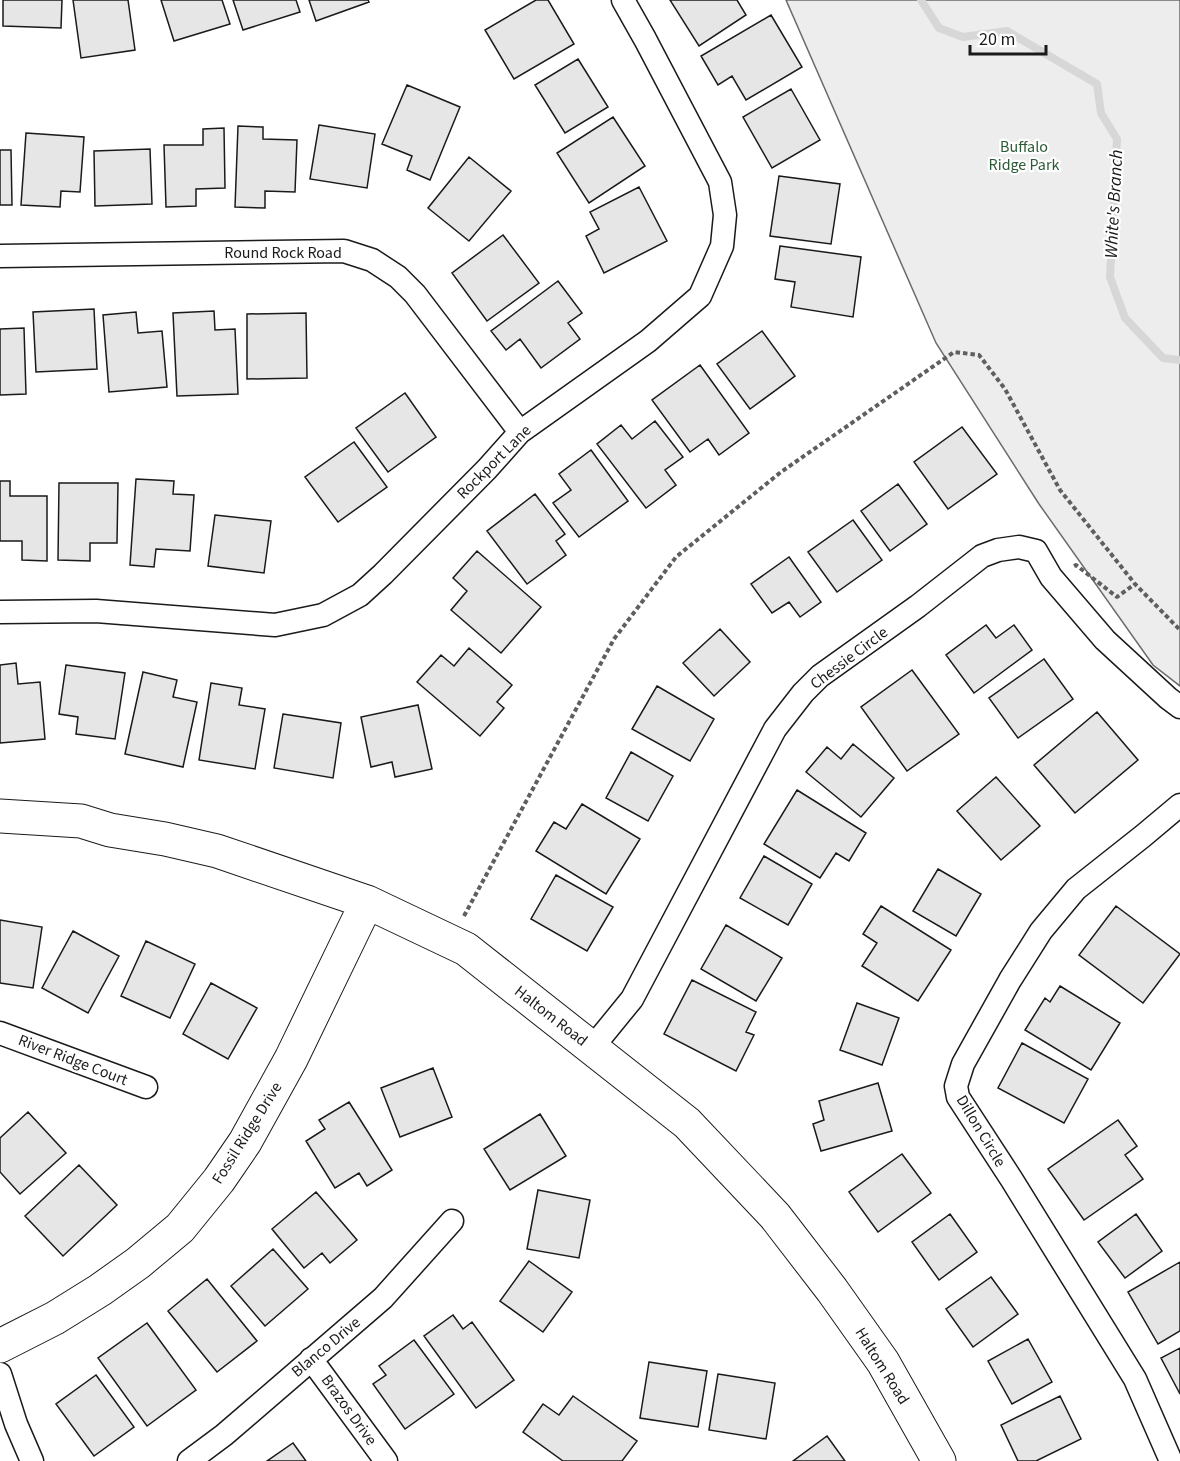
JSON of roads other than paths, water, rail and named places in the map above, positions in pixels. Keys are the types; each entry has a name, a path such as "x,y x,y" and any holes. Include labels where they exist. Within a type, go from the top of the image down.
{"main road":[{"name":"Haltom Road","path":"0,816 81,821 110,830 165,839 217,852 367,902 466,949 687,1123 774,1216 832,1290 883,1362 939,1461"},
{"name":"Fossil Ridge Drive","path":"0,1346 56,1318 138,1263 180,1227 219,1180 245,1142 291,1059 367,902"}],"street":[{"name":"Rockport Lane","path":"0,612 96,611 275,626 323,615 360,595 383,574 487,469 520,432 648,341 700,296 723,246 725,215 720,182 623,0"},
{"name":"Round Rock Road","path":"0,256 344,251 362,257 398,277 415,294 520,432"},
{"name":"Chessie Circle","path":"592,1048 632,999 775,729 803,693 820,676 918,606 982,555 1019,547 1036,551 1052,578 1105,640 1180,707"},
{"name":"Dillon Circle","path":"1171,1461 1135,1379 958,1097 956,1086 963,1064 1010,980 1041,931 1076,889 1180,805"},
{"name":"River Ridge Court","path":"0,1033 146,1087"},
{"name":"Blanco Drive","path":"189,1461 224,1435 383,1298 452,1221"},
{"name":"Brazos Drive","path":"311,1359 387,1461"},
{"path":"0,1374 16,1424 32,1461"}],"waterway":[{"name":"White's Branch","path":"921,0 939,28 963,37 1007,31 1097,84 1101,113 1117,139 1110,277 1125,318 1163,358 1180,360"}],"park label":[{"name":"Buffalo Ridge Park","path":"1024,156"}]}
